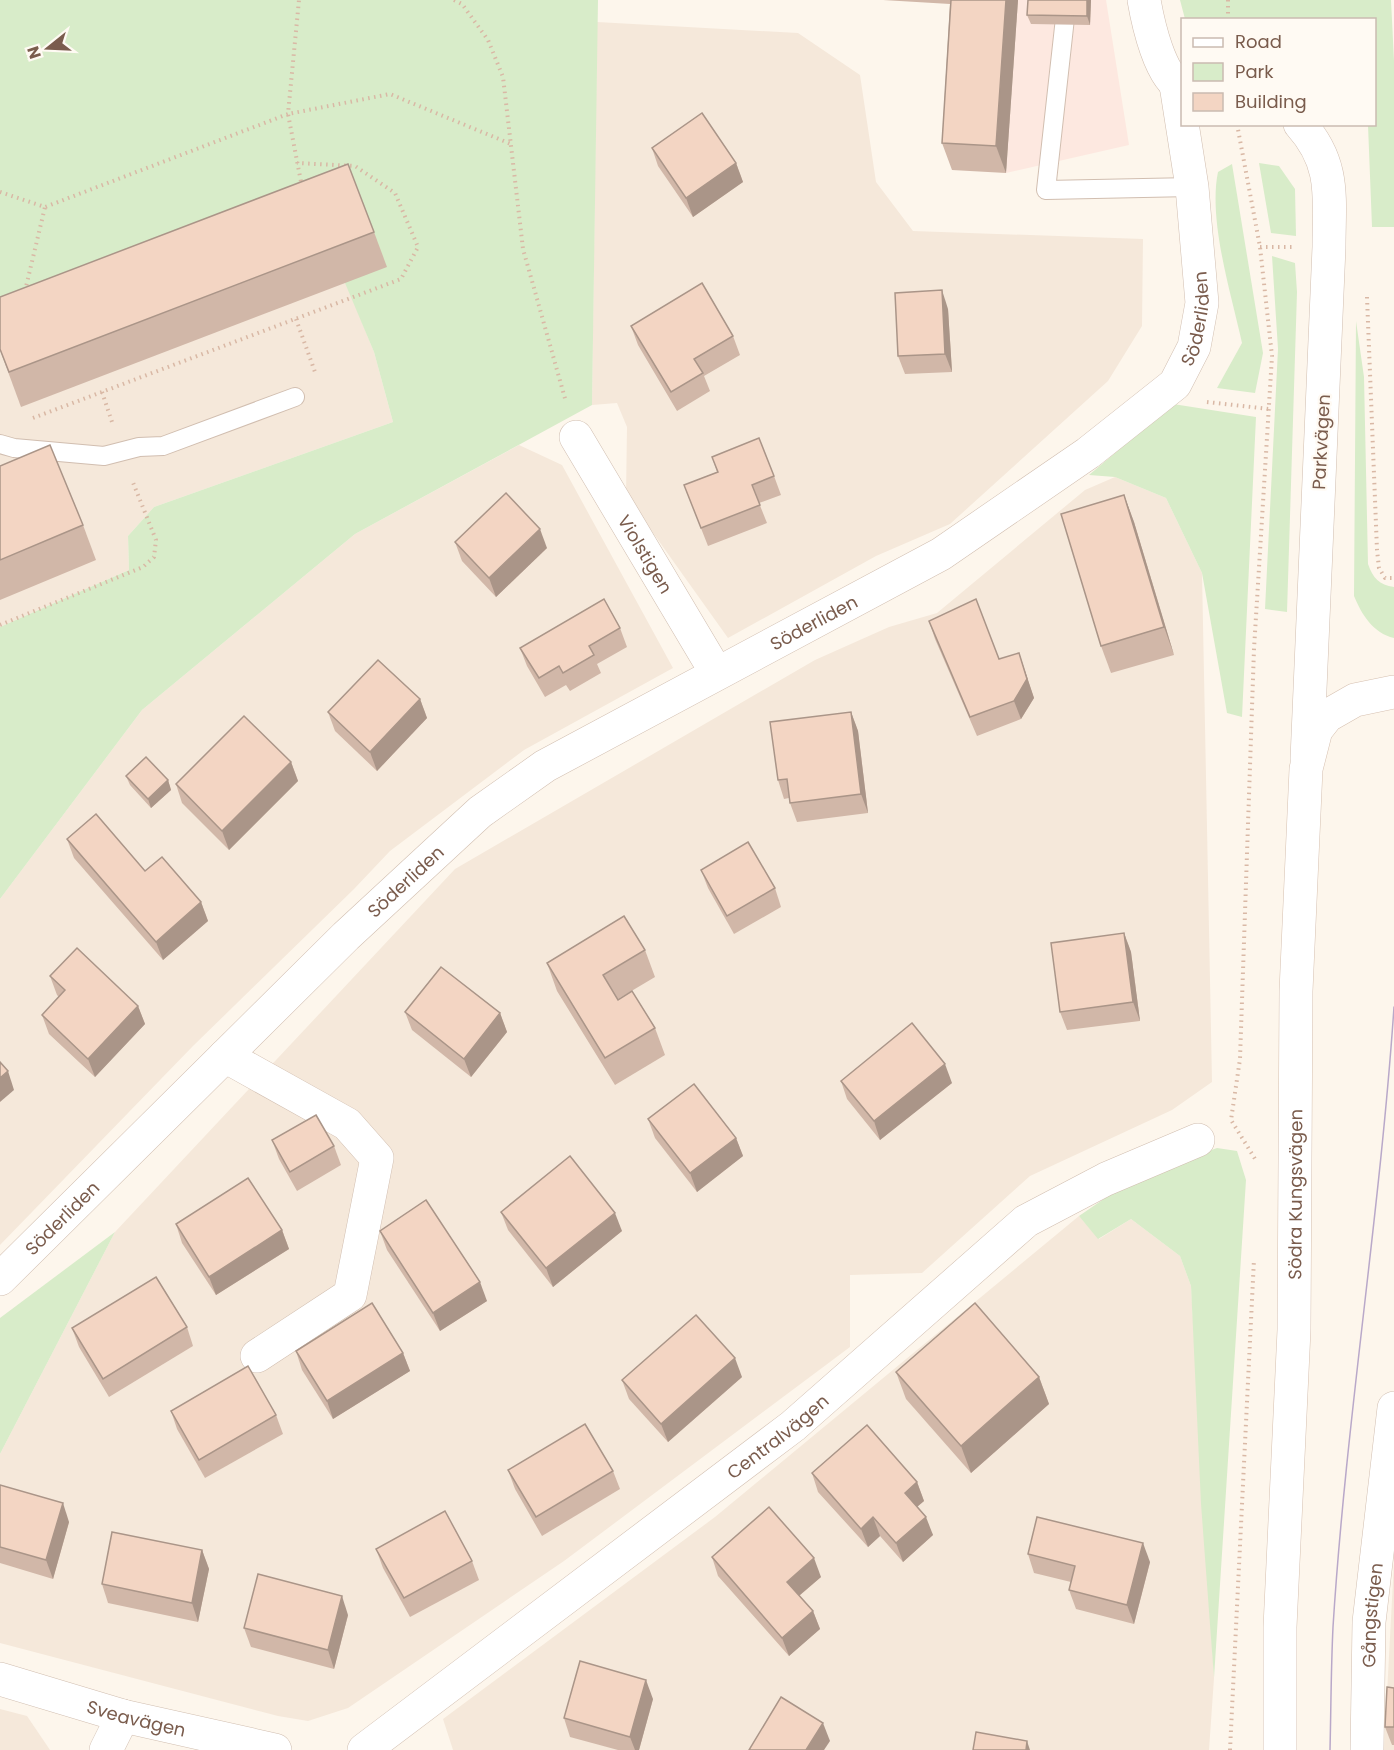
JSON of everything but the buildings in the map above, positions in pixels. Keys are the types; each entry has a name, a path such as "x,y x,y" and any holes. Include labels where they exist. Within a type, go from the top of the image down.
{"street":[{"path":"1144,0 1159,57 1179,87"},
{"name":"Söderliden","path":"1179,87 1181,102"},
{"name":"Söderliden","path":"0,1279 345,936 480,812 545,766 716,672 941,554 1089,453 1175,384 1194,347 1202,303 1184,126"},
{"name":"Parkvägen","path":"1302,126 1314,141 1324,159 1329,185 1329,247 1306,768"},
{"name":"Violstigen","path":"576,437 716,672"},
{"name":"Södra Kungsvägen","path":"1280,1750 1280,1627 1294,1330 1296,992 1306,768 1316,729 1327,716 1355,700 1394,692"},
{"path":"225,1056 347,1124 377,1158 350,1295 257,1356"},
{"name":"Centralvägen","path":"364,1750 793,1426 1026,1221 1106,1179 1197,1140"},
{"name":"Gångstigen","path":"1367,1750 1369,1622 1394,1408"},
{"name":"Sveavägen","path":"0,1679 123,1716 275,1750"},
{"path":"106,1750 123,1716"}],"lane":[{"path":"1066,0 1046,190 1192,187"},
{"path":"7,446 104,456 139,447 163,446 295,397"}],"path":[{"path":"299,0 288,114 303,192"},
{"path":"454,0 462,4 488,40 503,77 522,249 576,437"},
{"path":"1228,0 1228,18"},
{"path":"0,192 45,207 288,114 390,94 511,144"},
{"path":"1237,126 1260,247 1272,356 1254,649 1240,1059 1231,1120 1258,1165"},
{"path":"7,446 6,428 401,279 418,247 395,193 355,166 297,163"},
{"path":"24,294 45,207"},
{"path":"295,397 289,382 315,372 296,319"},
{"path":"1175,384 1206,402 1269,409"},
{"path":"0,625 143,567 154,557 156,540 121,452"},
{"path":"1230,1750 1254,1249"}],"shaded area":[{"path":"1018,0 1106,0 1129,145 1006,173"},
{"path":"597,22 798,33 860,75 876,182 913,231 1143,239 1142,326 1108,381 950,524 876,556 728,638 626,495 627,427 617,403 592,405"},
{"path":"387,267 346,283 374,352 393,422 154,507 128,536 129,570 0,627 0,336"},
{"path":"519,445 562,465 673,668 524,750 390,851 193,1046 0,1245 0,899 142,710 355,534"},
{"path":"1115,477 1166,498 1202,573 1212,1082 1172,1110 1030,1176 922,1273 850,1275 850,1347 564,1561 348,1708 308,1721 278,1716 0,1643 0,1454 115,1232 455,869 815,660 889,627 937,613 1085,490"},
{"path":"1079,1216 1099,1239 1131,1219 1180,1256 1191,1286 1214,1678 1209,1750 453,1750 443,1719 715,1517"},
{"path":"1394,1562 1394,1750 1384,1750"},
{"path":"0,1709 27,1716 50,1750 0,1750"}],"green space":[{"path":"0,0 598,0 592,405 355,534 142,710 0,899 0,627 129,570 128,536 154,507 393,422 374,352 345,283 0,336"},
{"path":"1180,0 1391,0 1394,61 1394,227 1372,227 1368,126 1376,126 1376,18 1185,18"},
{"path":"1259,163 1279,166 1295,189 1296,236 1271,233"},
{"path":"1232,164 1263,353 1255,393 1217,388 1242,343 1222,257 1216,212 1218,172"},
{"path":"1272,256 1295,263 1297,292 1287,612 1265,609 1278,349"},
{"path":"1356,321 1364,377 1368,564 1377,580 1384,585 1394,587 1394,638 1374,628 1354,596"},
{"path":"1173,404 1256,417 1242,717 1227,713 1202,573 1166,498 1115,477 1089,475"},
{"path":"1217,1148 1237,1151 1246,1180 1214,1678 1201,1504 1191,1286 1180,1256 1131,1219 1098,1239 1079,1216 1136,1177"},
{"path":"115,1232 0,1454 0,1318"}],"tram line":[{"path":"1330,1750 1333,1627 1339,1549 1388,1085 1394,1007"}]}
